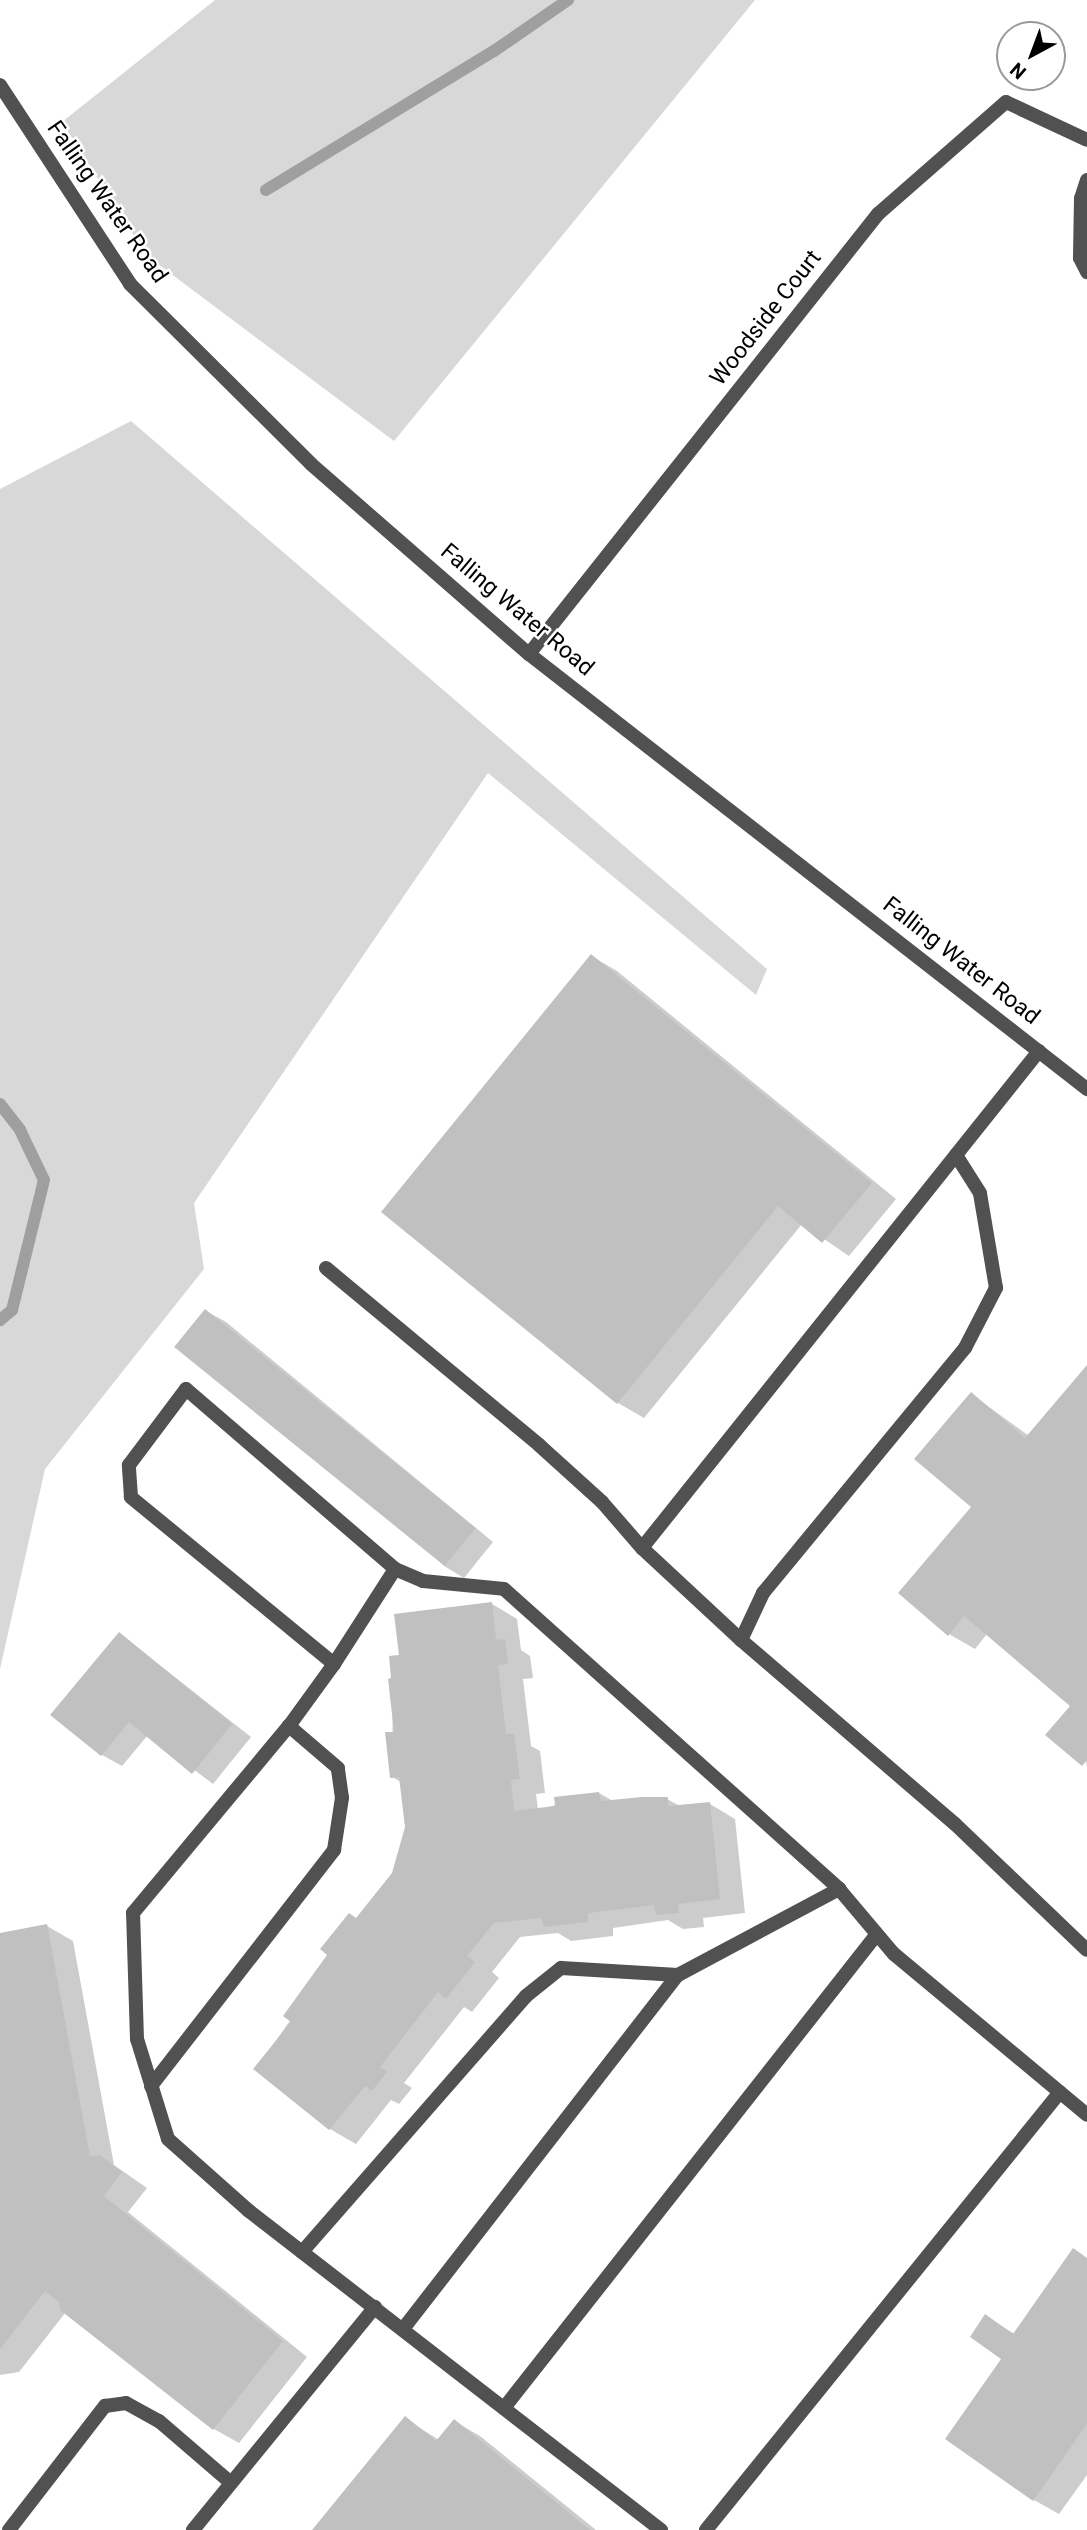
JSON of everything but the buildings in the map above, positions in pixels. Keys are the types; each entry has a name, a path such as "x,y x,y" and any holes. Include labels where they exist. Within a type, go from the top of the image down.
{"street":[{"name":"Falling Water Road","path":"0,85 130,284 311,464 529,654 1087,1089"},
{"name":"Woodside Court","path":"529,654 878,214 1006,102 1087,140"},
{"path":"1087,180 1082,198 1080,258 1087,272"},
{"path":"642,1548 1039,1051"},
{"path":"741,1640 763,1593 965,1348 996,1288 980,1193 956,1155"},
{"path":"326,1268 540,1445 602,1502 642,1548 741,1640 955,1824 1087,1950"},
{"path":"334,1664 131,1497 129,1465 186,1389 395,1569 423,1581 504,1589 839,1889 894,1954 1087,2115"},
{"path":"395,1569 334,1664 289,1726 133,1913 137,2039 167,2138 302,2252 662,2530"},
{"path":"151,2086 334,1850 342,1798 338,1768 289,1726"},
{"path":"403,2329 678,1975 839,1889"},
{"path":"504,2409 877,1934"},
{"path":"302,2252 526,1996 561,1968 678,1975"},
{"path":"706,2530 1060,2092"},
{"path":"193,2530 375,2307"},
{"path":"9,2530 105,2406 126,2403 159,2421 231,2483"}],"shaded area":[{"path":"215,0 755,0 394,441 146,255 62,122"},
{"path":"131,421 767,969 756,995 488,773 194,1203 204,1269 45,1469 0,1669 0,489"}],"waterway":[{"path":"266,190 494,51 568,0"},
{"path":"0,1104 20,1130 44,1180 12,1310 0,1320"}]}
